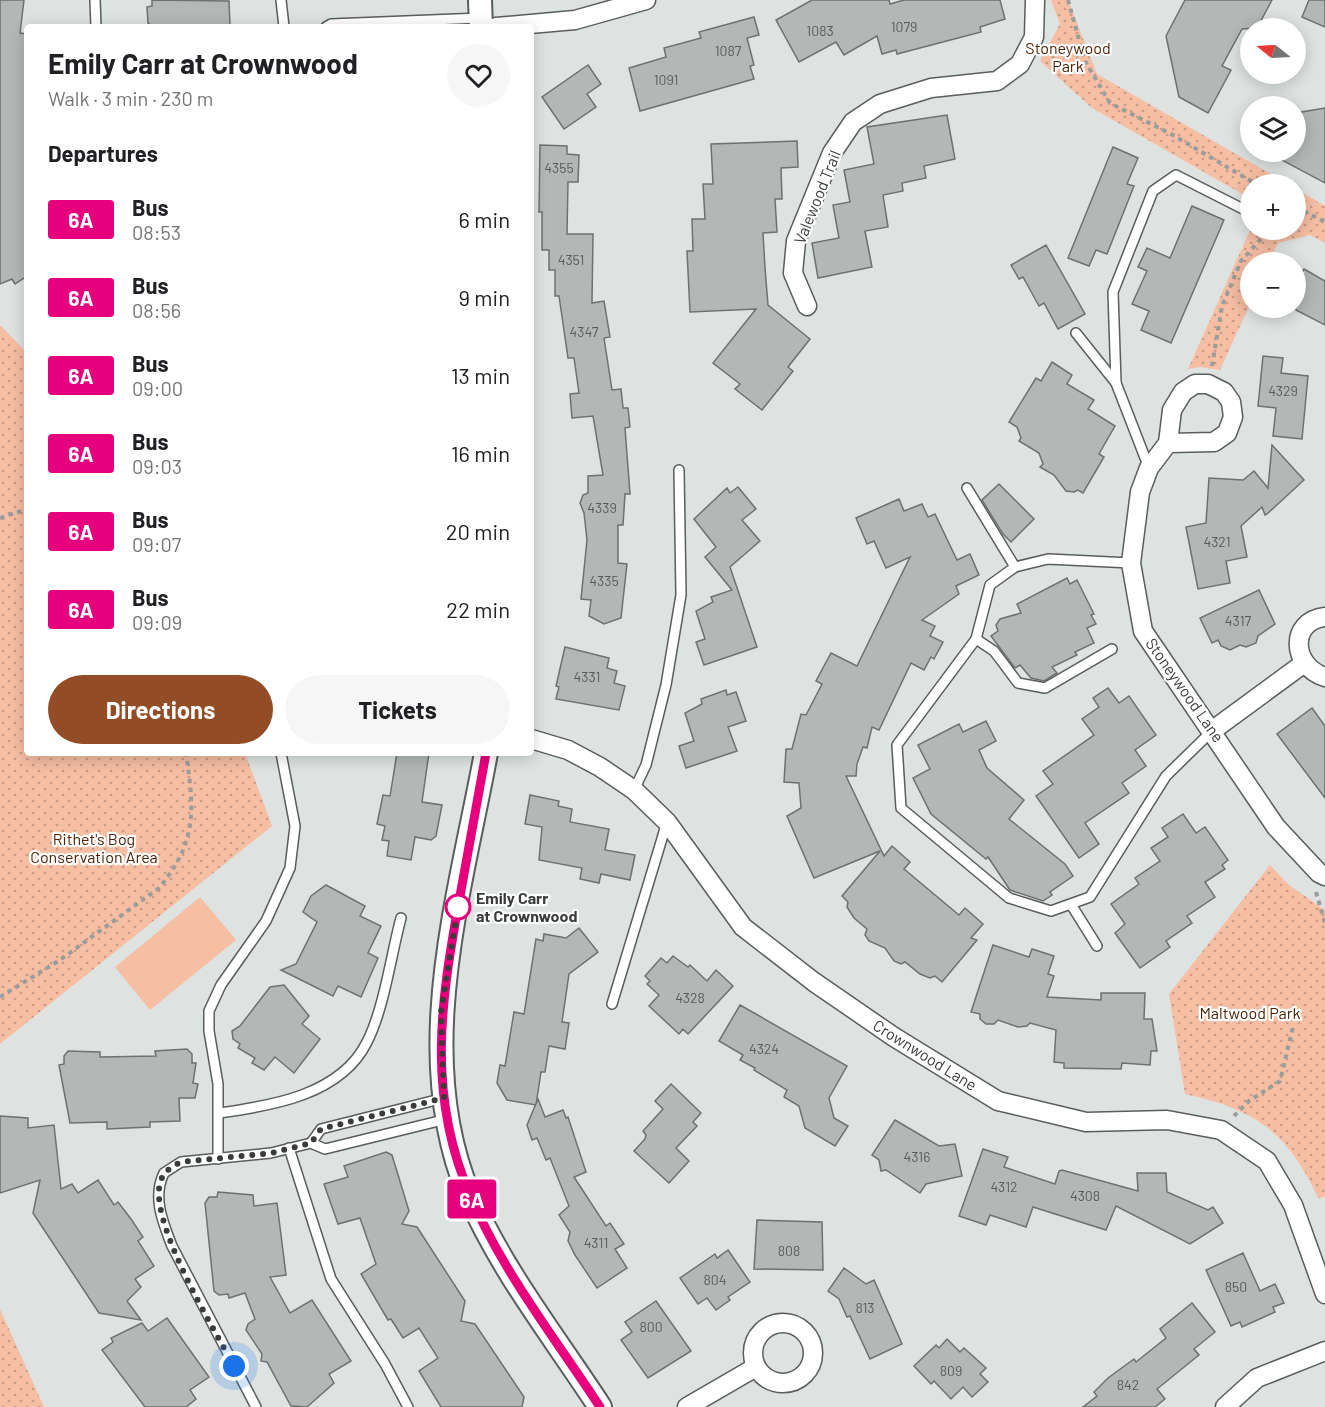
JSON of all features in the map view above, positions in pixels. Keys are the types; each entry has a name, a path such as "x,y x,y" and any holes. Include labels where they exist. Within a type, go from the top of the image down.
{"street":[{"path":"485,18 575,20 646,0"},
{"name":"Valewood Trail","path":"807,306 793,273 796,241 832,153 853,122 880,104 931,88 997,81 1020,64 1034,37 1035,0"},
{"path":"1196,384 1208,384 1224,392 1231,402 1233,417 1227,433 1214,442 1168,443 1172,410 1183,392 1196,384"},
{"name":"Stoneywood Lane","path":"1168,443 1149,468 1140,492 1131,563 1143,631 1213,730 1276,827 1322,875"},
{"path":"1325,617 1307,625 1300,637 1299,651 1303,664 1313,673 1325,677"},
{"path":"1213,730 1303,664"},
{"name":"Crownwood Lane","path":"534,740 568,750 600,767 634,790 667,822 743,927 814,982 894,1037 999,1101 1086,1122 1167,1120 1221,1130 1267,1161 1293,1204 1325,1294"},
{"path":"485,756 441,1012 446,1109 465,1183 483,1224 500,1255 600,1407"},
{"path":"1225,1407 1257,1378 1325,1351"},
{"path":"687,1407 756,1367"}],"lane":[{"path":"96,0 96,24"},
{"path":"281,0 284,24"},
{"path":"331,24 485,18"},
{"path":"1116,383 1113,292 1153,191 1176,175 1240,207"},
{"path":"1076,333 1116,383 1149,468"},
{"path":"634,790 646,765 666,685 681,596 679,470"},
{"path":"967,488 1015,567"},
{"path":"1131,563 1048,559 1015,567 990,585 976,639 897,745 901,808 1009,898 1051,911 1072,906 1090,897 1166,776 1213,730"},
{"path":"976,639 994,651 1018,683 1045,688 1112,649"},
{"path":"218,1159 218,1084 208,1031 209,1011 221,985 266,921 290,868 295,825 282,756"},
{"path":"612,1004 667,822"},
{"path":"1072,906 1097,946"},
{"path":"219,1113 283,1102 302,1095 333,1078 359,1056 374,1024 401,918"},
{"path":"311,1143 321,1129 446,1109"},
{"path":"256,1407 172,1246 162,1218 158,1196 160,1182 170,1168 181,1162 218,1159 311,1143 326,1149 446,1109"},
{"path":"289,1148 331,1279 385,1364 408,1407"}],"path":[{"path":"1068,0 1085,61 1110,103 1171,134 1240,175"},
{"path":"1306,212 1325,222"},
{"path":"1208,384 1222,306 1241,261 1260,240"},
{"path":"0,519 24,509"},
{"path":"0,997 60,960 159,888 169,877 181,854 193,816 193,795 186,756"},
{"path":"1322,875 1315,893 1325,923"},
{"path":"1221,1130 1249,1101 1280,1081 1293,1027"}],"green space":[{"name":"Stoneywood Park","path":"1051,0 1068,0 1097,74 1240,156 1240,162 1250,162 1271,174 1240,174 1240,193 1092,108 1040,61 1060,24"},
{"path":"1306,195 1325,206 1325,243 1310,235 1306,236"},
{"path":"1246,240 1290,240 1278,243 1274,252 1240,252"},
{"path":"1240,253 1240,318 1244,318 1220,370 1200,367 1188,369"},
{"name":"Rithet's Bog Conservation Area","path":"0,325 24,350 24,756 246,756 272,826 0,1044"},
{"name":"Maltwood Park","path":"1270,865 1289,885 1325,910 1325,1196 1319,1199 1295,1157 1267,1127 1232,1108 1185,1094 1169,994"},
{"path":"200,897 236,940 150,1010 115,967"},
{"path":"0,1309 44,1407 0,1407"}],"building":[{"path":"0,0 24,0 20,33 24,34 24,278 15,284 12,279 0,284"},
{"path":"152,0 229,1 230,24 149,24 147,7 152,6"},
{"path":"812,0 889,0 890,4 904,0 1000,0 1005,19 980,27 981,32 897,54 896,50 882,54 877,36 844,55 836,42 799,62 776,20"},
{"path":"1185,0 1272,0 1262,18 1240,18 1240,33 1222,66 1231,70 1208,113 1179,97 1166,36"},
{"path":"1309,0 1325,0 1325,27 1302,17"},
{"path":"754,17 759,35 747,38 754,65 750,66 754,79 640,111 629,68 666,57 664,48 701,38 699,32"},
{"path":"588,65 601,84 587,94 596,107 564,129 542,97"},
{"path":"1325,108 1325,183 1286,162 1306,162 1306,111"},
{"path":"947,115 955,159 924,166 926,178 902,183 903,191 883,195 888,227 865,231 872,267 818,278 812,243 839,238 833,205 850,202 844,170 874,164 867,127"},
{"path":"797,141 798,167 781,168 782,199 775,199 777,232 763,233 765,268 768,305 810,339 788,367 793,371 762,410 735,389 740,384 713,363 756,309 690,312 687,251 693,251 692,219 705,219 703,184 713,184 711,144"},
{"path":"540,145 567,146 567,154 579,155 578,182 568,182 567,234 593,234 592,303 604,301 610,337 604,338 612,390 621,389 623,408 628,408 630,427 625,428 630,494 625,494 623,525 618,525 618,563 627,564 621,618 604,624 589,616 591,600 581,599 587,540 584,513 580,503 583,495 588,493 588,476 603,475 593,416 572,418 570,394 579,393 574,358 568,358 559,296 555,296 555,270 549,270 549,250 542,250 542,212 539,212"},
{"path":"1113,147 1138,158 1127,184 1134,186 1107,254 1096,250 1089,266 1068,258"},
{"path":"1192,206 1224,220 1171,343 1141,330 1149,311 1132,304 1147,271 1138,267 1147,248 1170,258"},
{"path":"1046,245 1085,314 1058,329 1044,303 1039,306 1023,277 1019,279 1011,265"},
{"path":"1306,270 1325,281 1325,325 1306,315"},
{"path":"1263,356 1283,358 1281,373 1308,376 1302,439 1273,436 1276,408 1258,406"},
{"path":"1052,362 1072,375 1067,384 1094,400 1088,409 1115,426 1099,454 1104,457 1083,493 1078,490 1066,491 1054,475 1040,467 1043,464 1039,453 1019,441 1021,438 1017,427 1009,422 1036,378 1041,381"},
{"path":"1272,445 1304,480 1267,514 1265,515 1262,507 1241,526 1247,557 1226,561 1230,583 1198,589 1186,527 1206,523 1209,478 1243,480 1254,471 1268,488"},
{"path":"999,484 1034,519 1011,542 1003,534 982,500"},
{"path":"738,487 756,509 742,520 760,541 730,567 757,647 704,665 696,642 705,639 696,611 713,602 711,597 732,590 705,557 716,547 694,519 727,488 730,493"},
{"path":"899,499 904,511 922,504 928,517 935,514 957,560 970,554 979,575 956,586 959,594 922,620 935,626 930,636 943,642 934,659 931,657 924,670 911,663 879,730 872,727 867,748 863,747 857,764 856,776 846,776 884,856 892,846 910,862 904,869 959,915 965,908 983,924 971,938 977,940 942,982 935,976 930,978 920,974 905,962 901,964 894,961 885,948 869,941 865,935 867,929 854,918 847,907 848,902 842,896 880,851 814,878 787,816 801,808 799,783 784,782 786,749 792,749 801,714 806,715 822,684 816,681 831,653 857,666 910,557 886,568 874,541 867,544 856,518"},
{"path":"1067,578 1070,584 1077,580 1094,614 1091,615 1096,624 1087,628 1094,643 1075,652 1077,655 1052,667 1057,673 1044,681 1031,678 1020,665 1015,668 991,636 998,631 996,625 1000,619 1021,613 1017,604"},
{"path":"1259,590 1275,624 1258,636 1256,643 1246,647 1240,645 1230,650 1221,646 1218,640 1212,643 1200,618"},
{"path":"565,647 609,658 607,668 617,671 614,683 625,686 619,710 556,699 559,687 556,686"},
{"path":"1108,688 1119,703 1129,696 1156,735 1135,750 1146,766 1122,783 1129,793 1085,823 1099,844 1079,858 1036,796 1053,784 1043,771 1094,735 1082,719 1099,707 1093,698"},
{"path":"726,690 727,695 736,692 746,721 728,727 737,751 686,768 679,746 694,741 685,713 702,704 701,699"},
{"path":"1312,708 1325,726 1325,798 1277,734"},
{"path":"986,721 996,741 979,750 987,768 1024,800 1009,819 1065,864 1073,876 1050,892 1052,895 1043,901 1010,890 988,857 986,859 931,814 913,778 930,769 918,745 959,724 963,732"},
{"path":"397,756 429,756 422,802 442,805 436,836 431,840 415,837 411,860 387,856 389,841 382,840 385,826 377,824 383,795 390,796"},
{"path":"530,795 559,801 558,806 572,809 570,822 609,829 605,850 635,855 630,880 601,874 599,883 580,879 582,868 539,860 542,827 525,824"},
{"path":"1183,814 1196,833 1205,827 1228,860 1222,865 1225,869 1205,882 1215,897 1187,916 1192,923 1166,941 1170,947 1140,968 1115,933 1125,924 1111,904 1139,884 1135,878 1160,861 1151,848 1168,837 1162,828"},
{"path":"326,885 365,906 360,916 381,926 368,953 378,958 361,997 338,986 333,996 281,970 296,964 317,922 303,912 311,896"},
{"path":"579,928 598,952 569,974 562,1022 569,1023 565,1049 549,1046 545,1072 541,1072 536,1105 507,1100 497,1083 500,1065 505,1066 514,1012 524,1014 536,939 543,941 544,934 566,938"},
{"path":"993,945 1029,957 1032,949 1054,956 1048,974 1054,976 1047,997 1101,1000 1101,993 1145,993 1144,1019 1152,1019 1157,1051 1151,1051 1150,1065 1122,1063 1121,1069 1064,1068 1064,1063 1054,1062 1056,1030 1030,1023 1027,1026 1018,1027 998,1020 994,1024 986,1024 980,1019 980,1014 971,1012"},
{"path":"673,956 688,967 690,965 707,981 716,970 733,986 688,1034 683,1029 679,1034 649,1006 659,995 647,984 650,981 645,976 661,958 667,963"},
{"path":"284,985 309,1016 302,1024 320,1039 294,1073 275,1057 264,1070 252,1063 255,1058 238,1048 240,1044 233,1039 232,1031 240,1026 270,987"},
{"path":"740,1005 847,1066 829,1098 834,1118 848,1126 835,1146 805,1128 799,1106 784,1097 787,1090 740,1060 743,1055 719,1041"},
{"path":"187,1049 192,1054 192,1063 196,1063 193,1083 198,1084 195,1098 179,1098 180,1121 150,1122 150,1127 107,1129 107,1122 70,1123 59,1065 64,1064 64,1056 68,1051 100,1052 100,1057 156,1056 155,1051"},
{"path":"671,1084 701,1113 693,1122 697,1126 676,1148 689,1161 669,1183 634,1151 645,1139 646,1135 643,1131 663,1109 655,1101"},
{"path":"538,1099 545,1117 563,1110 566,1118 568,1117 586,1172 574,1177 606,1226 610,1223 624,1244 615,1249 627,1268 597,1288 568,1241 570,1232 559,1215 569,1206 550,1158 546,1160 537,1138 532,1140 527,1125"},
{"path":"0,1116 28,1118 28,1128 54,1125 61,1189 72,1184 78,1193 98,1180 114,1205 118,1202 131,1219 143,1237 138,1241 154,1266 135,1279 141,1287 127,1301 141,1320 99,1313 33,1213 40,1180 0,1193"},
{"path":"895,1120 939,1146 955,1144 962,1176 926,1184 920,1193 886,1170 881,1171 879,1160 872,1155"},
{"path":"983,1149 1008,1157 1004,1167 1055,1184 1059,1171 1062,1170 1138,1191 1137,1173 1166,1173 1167,1192 1208,1210 1213,1207 1223,1223 1190,1244 1116,1206 1106,1230 1033,1207 1026,1227 990,1215 986,1225 959,1216"},
{"path":"386,1152 392,1155 409,1211 402,1224 417,1227 465,1301 461,1321 475,1324 524,1397 522,1407 441,1407 419,1371 438,1358 419,1328 403,1338 391,1319 388,1320 361,1274 376,1264 360,1218 338,1224 324,1184 348,1177 344,1166"},
{"path":"218,1192 253,1195 254,1206 277,1203 286,1275 270,1277 290,1313 312,1300 351,1361 329,1374 334,1383 307,1407 291,1406 267,1362 261,1361 262,1354 246,1330 248,1324 255,1319 245,1293 229,1298 228,1294 219,1295 214,1291 205,1203 209,1197 217,1197"},
{"path":"757,1220 822,1222 823,1270 754,1269"},
{"path":"728,1250 750,1282 728,1297 730,1300 716,1310 707,1298 698,1304 680,1278 715,1254 717,1258"},
{"path":"1243,1253 1260,1291 1275,1284 1284,1303 1273,1307 1275,1312 1242,1327 1240,1322 1231,1326 1206,1270"},
{"path":"844,1268 866,1284 874,1280 902,1344 870,1359 850,1316 847,1317 839,1299 828,1291"},
{"path":"656,1301 691,1351 648,1378 621,1340 632,1332 625,1322"},
{"path":"1192,1303 1215,1332 1194,1349 1199,1355 1157,1389 1165,1399 1155,1407 1083,1407 1097,1396 1094,1392 1108,1378 1134,1359 1136,1362 1166,1338 1160,1329"},
{"path":"167,1318 209,1377 190,1390 196,1399 186,1407 145,1407 102,1350 113,1342 111,1338 142,1323 148,1331"},
{"path":"947,1339 960,1352 964,1348 986,1368 980,1374 988,1382 972,1397 963,1387 951,1399 934,1381 931,1384 914,1366 936,1345 939,1348"}],"bus line":[{"name":"6A","path":"485,756 441,1012 440,1053 447,1119 468,1192 483,1224 500,1255 600,1407"}],"place":[{"name":"Emily Carr at Crownwood","path":"458,907"}],"route":[{"path":"234,1366 172,1246 162,1218 158,1196 164,1173 181,1162 252,1156 311,1143 321,1129 444,1098 440,1053 441,1012 458,907"}]}
